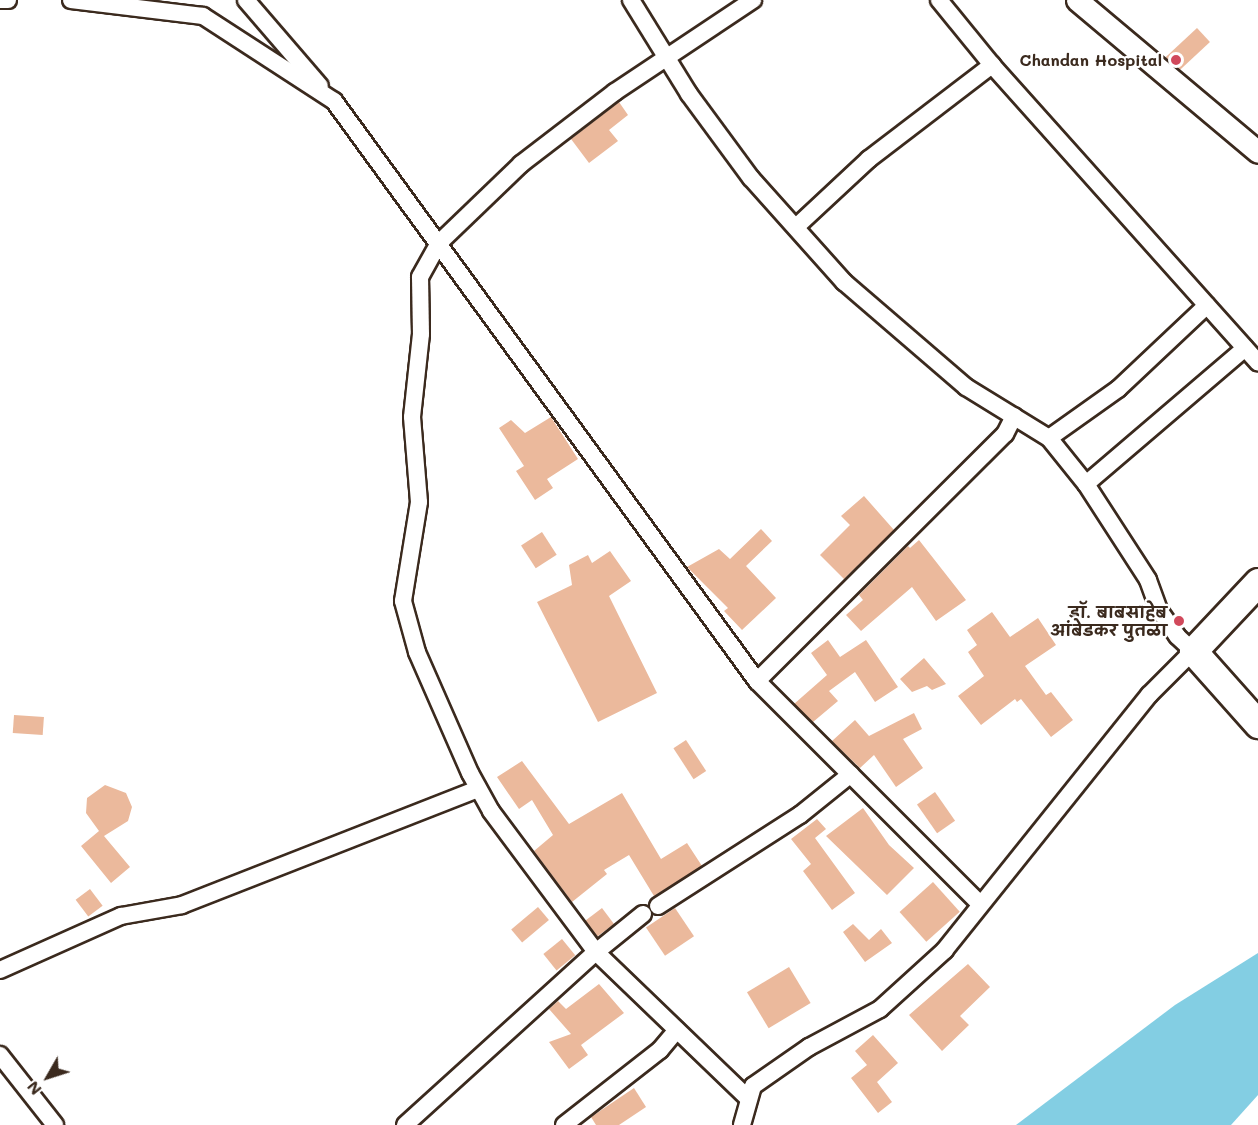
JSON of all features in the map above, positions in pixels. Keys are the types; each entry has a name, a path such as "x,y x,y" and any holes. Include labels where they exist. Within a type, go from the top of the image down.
{"main road":[{"path":"1258,582 1193,651 1258,724"}],"street":[{"path":"0,0 8,0"},
{"path":"71,0 203,16 334,101"},
{"path":"246,0 334,101 757,681 979,903"},
{"path":"631,0 667,59 751,178 853,290 966,387 1049,438 1086,484 1148,580 1159,610 1177,636 1193,651 1149,695 979,903 945,950 880,1009 809,1047 753,1086 742,1125"},
{"path":"749,1099 596,952 478,789 417,652 403,601 419,502 412,417 421,334 420,277 438,244 521,164 615,92 753,0"},
{"path":"939,0 992,65 1258,363"},
{"path":"1077,0 1258,152"},
{"path":"796,227 869,159 992,65"},
{"path":"1049,438 1118,389 1207,305"},
{"path":"1086,484 1245,348"},
{"path":"757,681 1005,434 1014,416"},
{"path":"405,1125 596,952 651,910 800,815 851,774"},
{"path":"0,970 122,916 182,905 478,789"},
{"path":"564,1125 660,1050 677,1030"},
{"path":"0,1055 55,1125"}],"water":[{"path":"1258,953 1258,1095 1231,1125 1016,1125 1175,1005"}],"building":[{"path":"1197,28 1210,42 1179,71 1166,57"},
{"path":"619,102 628,115 609,130 618,141 589,163 571,139"},
{"path":"551,417 578,459 547,479 553,488 535,500 516,471 524,466 499,428 511,420 525,433"},
{"path":"864,496 894,530 844,579 820,555 850,525 841,516"},
{"path":"761,529 772,541 746,566 776,598 742,630 724,611 728,608 687,567 719,549 730,559"},
{"path":"542,532 557,555 536,568 521,546"},
{"path":"919,540 966,600 936,621 912,587 861,631 846,615 863,600 859,595 908,546 910,548"},
{"path":"610,551 631,581 609,596 657,693 598,722 537,602 572,585 569,565 588,555 592,563"},
{"path":"992,612 1010,637 1038,618 1056,645 1025,666 1046,695 1051,692 1073,720 1051,737 1021,699 1017,702 1015,699 981,725 958,696 984,676 968,652 977,645 967,630"},
{"path":"828,640 840,657 866,640 898,687 875,702 855,672 829,691 838,701 813,722 794,704 827,675 811,653"},
{"path":"924,658 946,684 932,690 927,686 912,692 900,679"},
{"path":"914,713 922,729 903,739 923,768 896,787 874,755 860,768 832,741 855,720 869,736"},
{"path":"14,715 44,717 43,735 13,733"},
{"path":"686,740 706,771 694,779 673,748"},
{"path":"522,761 569,824 622,793 661,859 687,843 702,866 654,896 629,855 604,870 607,874 572,902 534,851 553,835 532,800 519,809 497,777"},
{"path":"105,785 126,793 132,807 128,821 104,836 130,867 111,883 81,846 99,831 86,813 87,798"},
{"path":"935,792 955,821 937,833 917,805"},
{"path":"863,808 889,845 914,868 887,895 826,836"},
{"path":"817,819 826,829 815,838 855,893 832,910 803,871 811,864 791,839"},
{"path":"933,882 960,912 926,942 900,912"},
{"path":"90,889 103,906 88,917 76,900"},
{"path":"538,907 549,920 522,943 511,929"},
{"path":"602,908 614,924 597,937 585,921"},
{"path":"675,908 694,936 665,956 646,928"},
{"path":"853,924 869,940 881,929 892,943 865,962 843,932"},
{"path":"562,939 575,955 557,970 543,954"},
{"path":"968,964 990,987 960,1016 969,1025 942,1051 909,1015"},
{"path":"789,967 811,1003 769,1028 747,992"},
{"path":"599,984 624,1013 581,1045 588,1055 569,1069 549,1042 571,1034 549,1009 558,1001 566,1009"},
{"path":"873,1035 898,1063 877,1082 892,1102 878,1113 851,1078 867,1065 855,1051"},
{"path":"634,1088 646,1107 619,1125 596,1125 591,1117"}],"place":[{"name":"Chandan Hospital","path":"1176,60"},
{"name":"डॉ. बाबसाहेब आंबेडकर पुतळा","path":"1179,621"}]}
